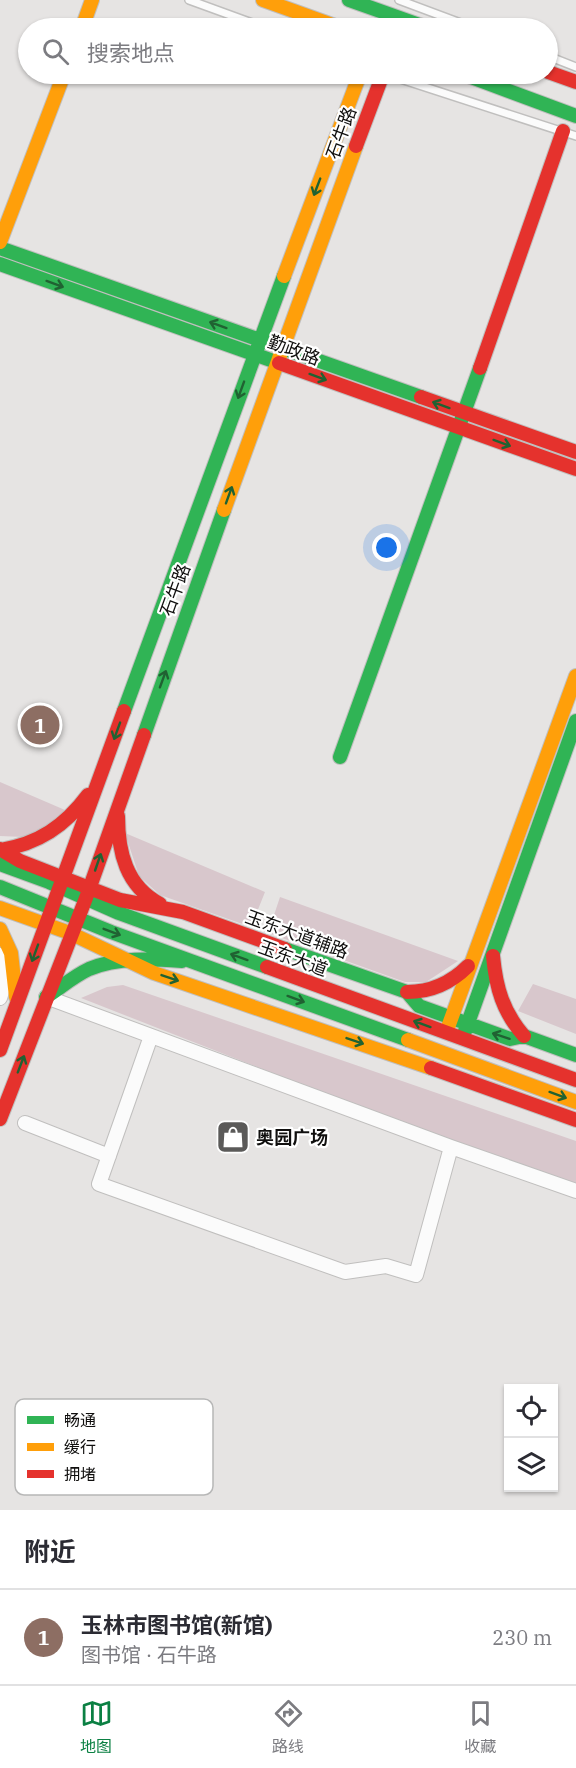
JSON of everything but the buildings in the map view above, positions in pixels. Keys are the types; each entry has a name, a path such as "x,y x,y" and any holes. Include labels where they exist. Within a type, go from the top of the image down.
{"street":[{"path":"86,18 92,0"},
{"path":"262,0 313,18"},
{"path":"349,0 400,18"},
{"path":"558,76 576,82"},
{"path":"0,242 60,84"},
{"name":"石牛路","path":"0,1050 254,355 356,84"},
{"name":"石牛路","path":"0,1119 87,893 281,348 380,84"},
{"path":"490,84 576,116"},
{"path":"340,757 460,428 562,131"},
{"name":"勤政路","path":"0,248 576,452"},
{"name":"勤政路","path":"0,264 576,469"},
{"path":"446,1032 576,676"},
{"path":"462,1038 576,721"},
{"path":"0,850 24,846 53,832 68,820 101,776"},
{"path":"119,801 120,850 124,863 138,889 155,902 271,947 332,991"},
{"path":"0,850 62,882"},
{"name":"玉东大道","path":"0,864 62,882 87,893 119,913 576,1080"},
{"name":"玉东大道","path":"0,886 77,918 576,1102"},
{"name":"玉东大道辅路","path":"87,893 183,912 407,992 418,1006 467,1024 510,1039 524,1036 576,1055"},
{"path":"0,908 70,933 154,973 412,1060 576,1120"},
{"path":"0,929 8,946 14,974 16,1006"},
{"path":"192,961 175,952 172,944 177,939 198,942"},
{"path":"492,950 501,1006 511,1023 524,1036"},
{"path":"0,955 3,968 0,998"},
{"path":"46,997 90,969 109,963 153,959 192,961"},
{"path":"407,992 424,993 445,984 459,975 471,962"},
{"path":"46,997 576,1191"},
{"path":"151,1036 99,1184 345,1272 386,1266 416,1275 451,1147"},
{"path":"25,1123 109,1156"}],"lane":[{"path":"189,0 238,18"},
{"path":"399,0 447,18"},
{"path":"558,60 576,67"},
{"path":"415,84 576,136"}],"shaded area":[{"path":"0,782 65,810 63,817 24,837 0,836"},
{"path":"125,833 265,892 251,927 160,895 139,876"},
{"path":"280,897 458,961 426,982 405,982 268,933"},
{"path":"533,984 576,999 576,1034 518,1011"},
{"path":"123,985 576,1141 576,1185 331,1096 81,998 107,987"}],"traffic: fast":[{"path":"349,0 400,18"},
{"path":"490,84 576,116"},
{"path":"0,248 421,397"},
{"path":"0,264 279,363"},
{"path":"124,711 284,276"},
{"path":"340,757 480,368"},
{"path":"144,735 224,510"},
{"path":"464,1034 576,721"},
{"path":"0,864 49,882 119,913 267,967"},
{"path":"0,887 111,932 408,1040"},
{"path":"285,949 407,992 419,1006 510,1039 524,1036 576,1055"},
{"path":"46,997 78,975 100,965 135,960 182,961"}],"traffic: slow":[{"path":"86,18 92,0"},
{"path":"263,0 313,18"},
{"path":"0,242 60,84"},
{"path":"284,276 356,84"},
{"path":"224,510 356,146"},
{"path":"447,1030 576,676"},
{"path":"0,908 70,933 154,973 431,1068"},
{"path":"0,929 11,953 16,997"},
{"path":"408,1040 576,1102"}],"traffic: jam":[{"path":"558,76 576,82"},
{"path":"356,146 379,84"},
{"path":"480,368 563,131"},
{"path":"279,363 576,469"},
{"path":"421,397 576,452"},
{"path":"0,1050 124,711"},
{"path":"0,1119 86,898 144,735"},
{"path":"0,850 27,843 50,832 70,816 88,795"},
{"path":"118,816 122,855 126,867 139,888 160,904"},
{"path":"0,849 20,861 120,900 183,912 285,949"},
{"path":"493,956 502,999 511,1018 524,1036"},
{"path":"407,992 440,985 455,977 468,966"},
{"path":"267,967 576,1080"},
{"path":"431,1068 576,1120"}],"place":[{"name":"玉林市图书馆(新馆)","path":"40,725"},
{"name":"奥园广场","path":"233,1137"}]}
